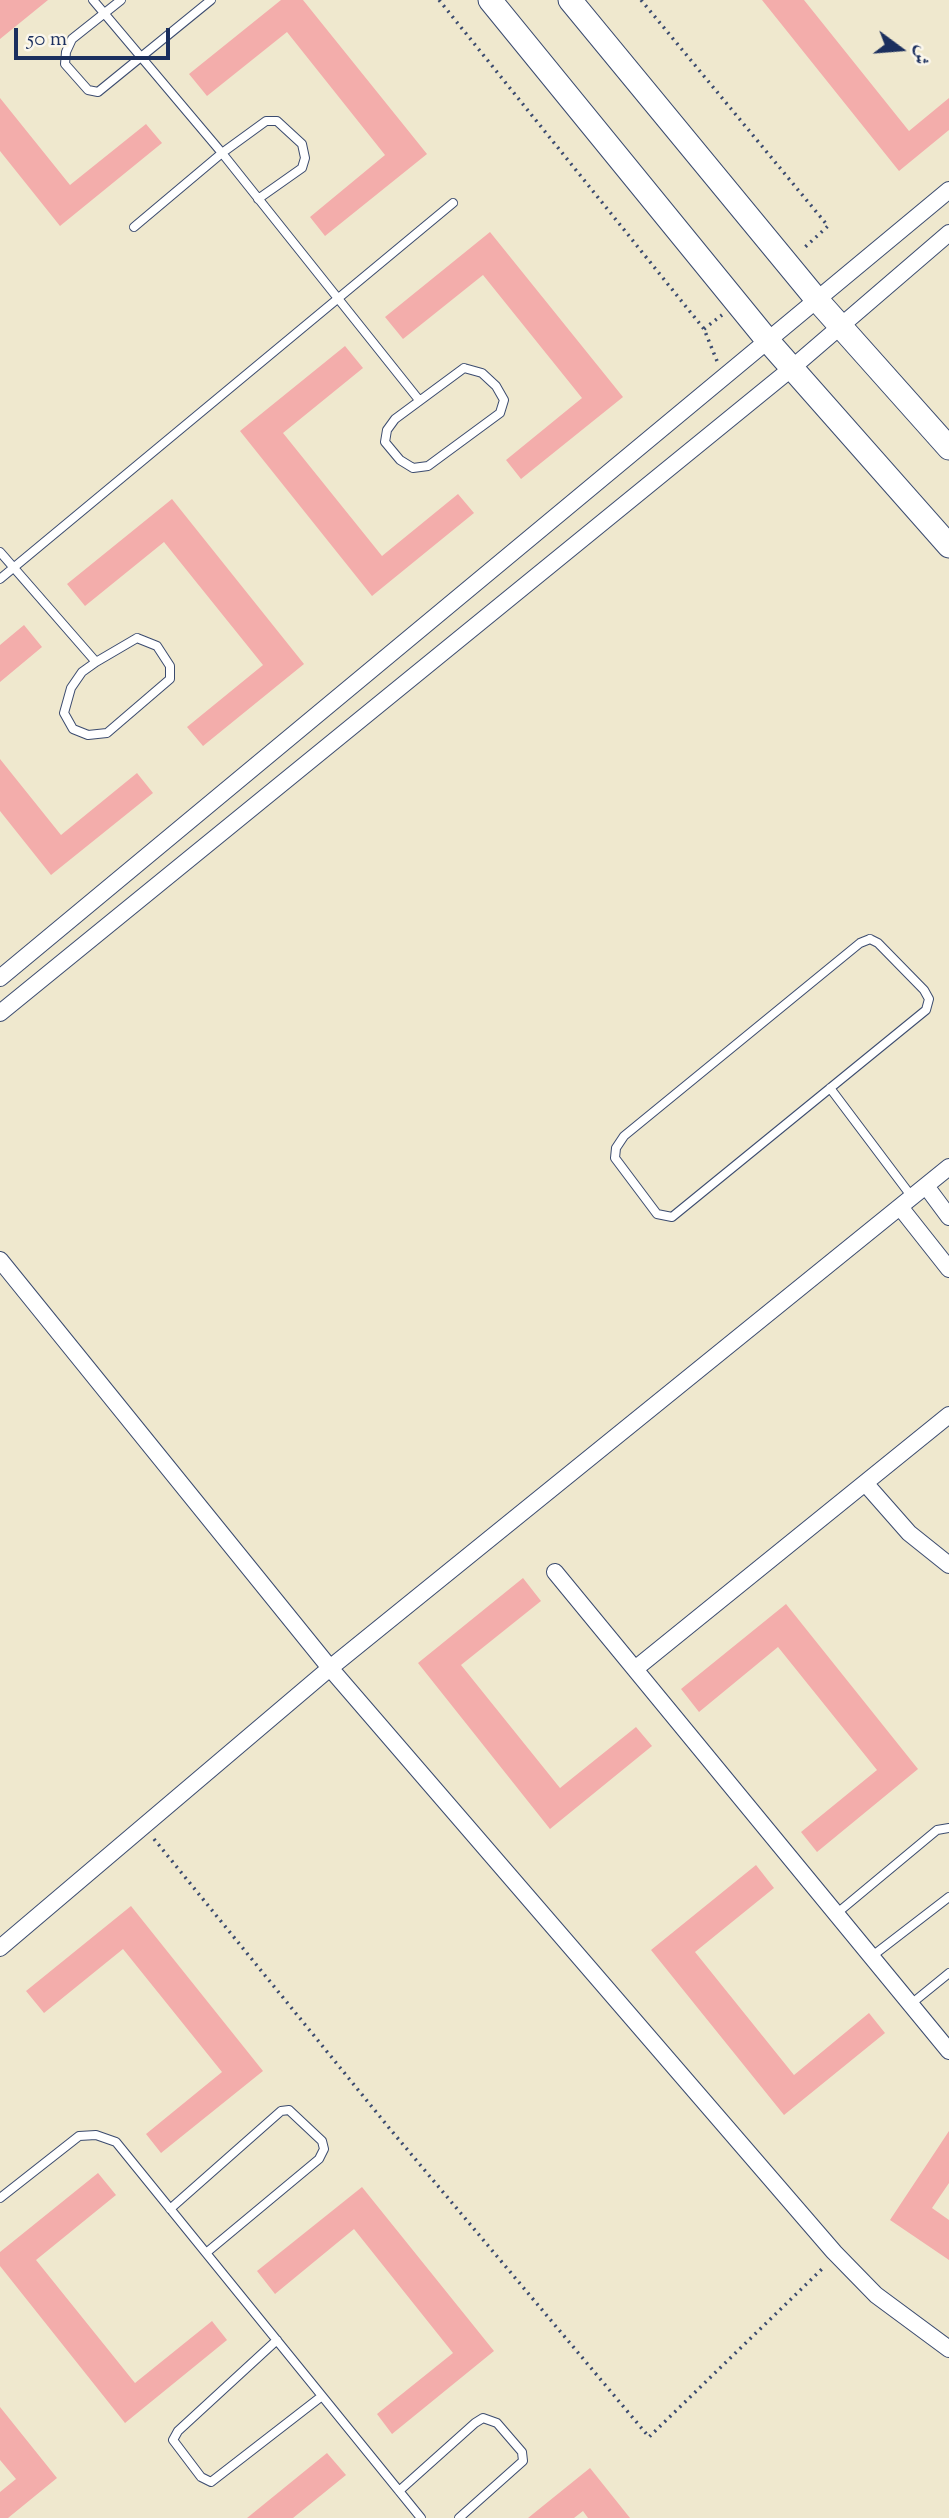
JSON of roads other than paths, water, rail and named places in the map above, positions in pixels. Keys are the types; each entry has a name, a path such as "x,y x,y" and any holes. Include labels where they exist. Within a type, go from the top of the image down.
{"street":[{"path":"490,0 768,341 949,546"},
{"path":"570,0 839,326 949,448"},
{"path":"0,978 949,190"},
{"path":"0,1013 792,368 949,233"},
{"path":"0,1948 330,1668 949,1167"},
{"path":"926,1186 949,1217"},
{"path":"906,1202 949,1269"},
{"path":"0,1261 330,1668 837,2255 876,2295 949,2349"},
{"path":"635,1670 949,1415"},
{"path":"865,1483 909,1533 949,1565"},
{"path":"555,1572 949,2051"}],"lane":[{"path":"93,0 222,153 419,400"},
{"path":"121,0 72,39 66,52 65,64 88,90 97,92 211,0"},
{"path":"134,227 222,153 265,121 277,121 302,144 305,158 302,168 258,199"},
{"path":"0,579 453,203"},
{"path":"464,368 482,373 504,400 500,413 480,429 428,466 413,468 400,460 385,442 387,430 419,400 464,368"},
{"path":"0,552 96,662"},
{"path":"137,638 157,646 170,666 170,679 107,733 89,735 73,729 64,713 71,688 82,672 96,662 137,638"},
{"path":"870,939 878,943 924,990 929,999 926,1010 830,1088 672,1217 657,1214 615,1158 616,1148 624,1136 860,943 870,939"},
{"path":"830,1088 906,1202"},
{"path":"836,1914 937,1830 949,1828"},
{"path":"871,1957 949,1897"},
{"path":"910,2004 949,1973"},
{"path":"170,2209 281,2111 289,2110 322,2141 324,2149 319,2159 206,2253"},
{"path":"0,2198 79,2136 96,2135 116,2142 421,2518"},
{"path":"277,2340 178,2431 173,2440 201,2477 211,2482 322,2396"},
{"path":"400,2491 475,2423 483,2418 497,2423 522,2452 523,2461 459,2518"}]}
